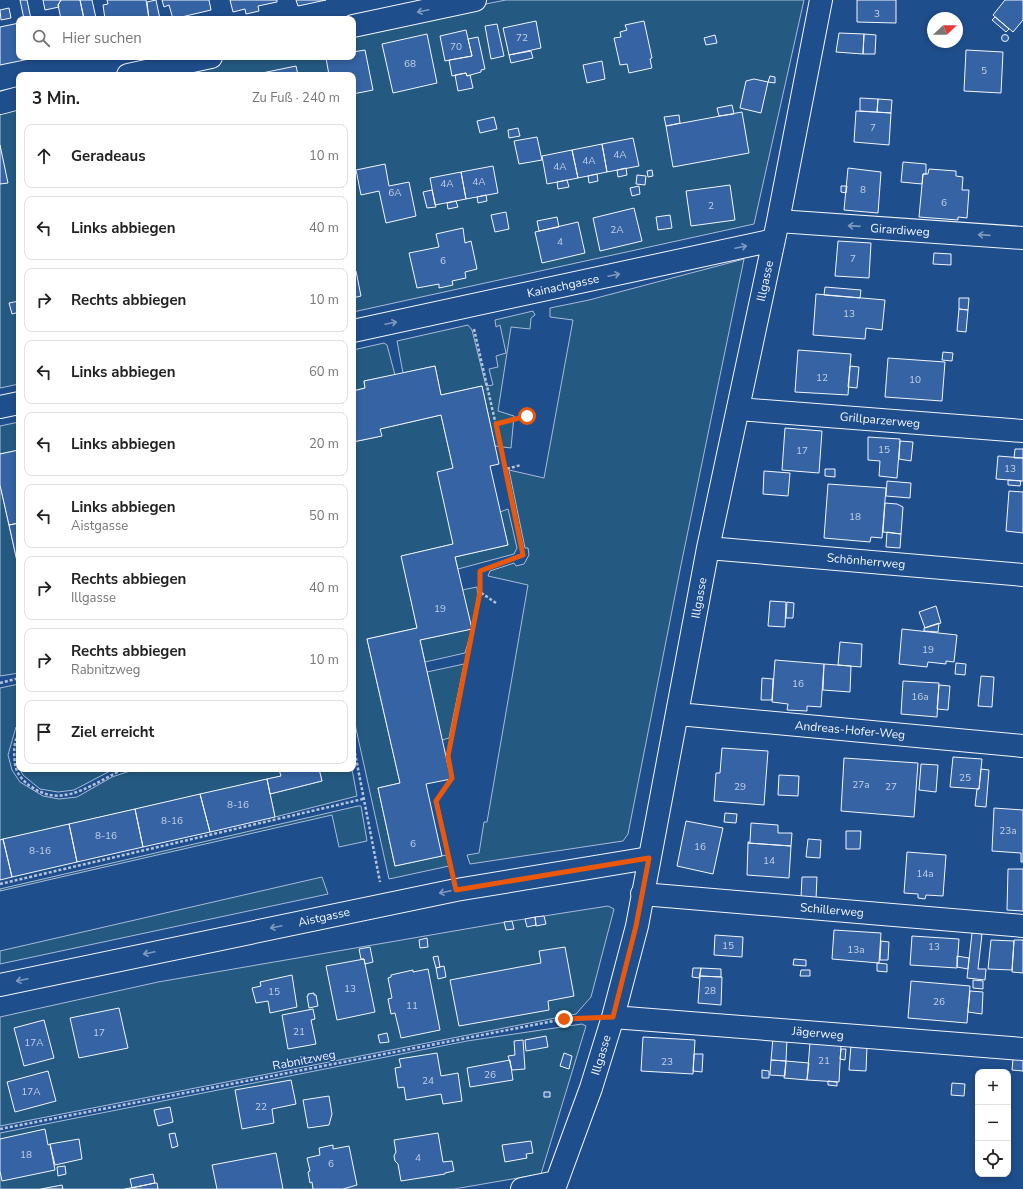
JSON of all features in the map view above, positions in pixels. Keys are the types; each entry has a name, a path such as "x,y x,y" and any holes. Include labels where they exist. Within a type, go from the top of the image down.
{"street":[{"path":"356,25 475,0"},
{"name":"Illgasse","path":"555,1186 591,1088 613,1017 636,926 678,714 708,548 776,231 821,0"},
{"path":"142,72 197,60"},
{"path":"0,103 16,99"},
{"name":"Girardiweg","path":"776,231 1023,238"},
{"name":"Kainachgasse","path":"356,330 469,306 776,231"},
{"path":"0,407 16,404"},
{"name":"Grillparzerweg","path":"738,409 1023,431"},
{"name":"Schönherrweg","path":"708,548 1023,575"},
{"name":"Andreas-Hofer-Weg","path":"678,714 1023,746"},
{"name":"Aistgasse","path":"0,984 456,890 649,858"},
{"name":"Schillerweg","path":"642,894 1023,926"},
{"name":"Jägerweg","path":"613,1017 1023,1050"},
{"path":"522,1189 555,1186"}],"path":[{"path":"456,890 436,801 452,778 448,756 480,592 480,571 523,555 506,469 469,306"},
{"path":"496,424 527,416"},
{"path":"506,469 521,465"},
{"path":"480,592 496,603"},
{"path":"0,683 16,679"},
{"path":"16,737 14,755 16,769"},
{"path":"356,760 385,904"},
{"path":"18,772 25,782 41,793 58,796 70,794 118,772"},
{"path":"0,884 363,799"},
{"name":"Rabnitzweg","path":"0,1129 564,1019 613,1017"}],"shaded area":[{"path":"506,0 804,0 754,224 356,311 356,72 143,72 204,60 356,60 356,29"},
{"path":"16,101 16,385 0,388 0,105"},
{"path":"744,259 681,565 628,834 623,841 470,864 467,855 479,853 484,822 487,822 528,585 488,576 490,571 514,563 516,566 524,564 529,555 528,548 525,548 509,470 544,478 573,320 550,317 550,308 589,300"},
{"path":"533,311 535,315 531,318 530,329 511,327 498,411 514,416 511,448 495,446 482,386 441,395 435,366 403,373 397,341 468,325 472,330 486,386 493,385 489,369 498,367 496,356 506,353 500,325 496,327 495,320"},
{"path":"384,343 387,345 395,375 364,381 365,388 356,390 356,349"},
{"path":"441,415 453,468 453,544 402,556 417,628 367,639 400,783 378,788 395,866 446,855 449,866 389,879 356,729 356,441 381,436 380,429"},
{"path":"16,423 16,451 0,454 0,426"},
{"path":"0,485 16,557 16,673 0,676"},
{"path":"508,509 517,548 514,554 458,569 455,557 508,545 500,512"},
{"path":"477,587 478,594 476,611 465,653 425,662 420,640 471,629 462,590"},
{"path":"464,664 449,738 442,740 427,672"},
{"path":"16,685 16,727 8,755 12,770 20,782 43,796 59,799 77,797 112,777 127,772 280,772 281,776 0,840 0,688"},
{"path":"22,772 108,772 74,790 58,792 40,789"},
{"path":"320,772 353,772 357,796 275,817 270,794 322,781"},
{"path":"361,806 367,841 339,847 332,815 0,891 0,889"},
{"path":"322,877 328,894 0,964 0,951"},
{"path":"608,906 614,909 591,997 576,1014 0,1126 0,1017 158,982"},
{"path":"582,1024 586,1026 541,1174 454,1189 0,1189 0,1133 467,1041"}],"building":[{"path":"20,0 27,0 30,16 23,16"},
{"path":"43,0 61,0 58,5 59,7 45,10"},
{"path":"61,0 80,0 83,16 60,16 58,5"},
{"path":"80,0 92,0 96,16 83,16"},
{"path":"107,0 146,0 149,16 105,16 103,5 108,4"},
{"path":"156,0 159,16 149,16 147,2"},
{"path":"162,0 209,0 211,10 186,16 172,16 169,5 164,7"},
{"path":"230,0 277,0 277,2 258,6 259,11 246,14 245,9 233,12"},
{"path":"296,0 326,0 298,6"},
{"path":"857,0 896,0 896,23 857,22"},
{"path":"1005,0 1023,0 1023,20 1013,32 993,15"},
{"path":"9,8 11,18 1,20 0,10"},
{"path":"995,17 1009,29 1006,32 992,20"},
{"path":"536,21 541,48 509,55 503,28"},
{"path":"644,21 652,58 650,59 652,68 629,73 627,64 620,65 614,38 621,37 620,32 627,30 625,25"},
{"path":"16,24 16,60 24,60 0,65 0,27"},
{"path":"497,24 504,56 491,59 485,26"},
{"path":"466,30 472,56 445,61 440,36"},
{"path":"839,33 864,34 863,54 836,52"},
{"path":"427,34 437,83 393,93 382,44"},
{"path":"864,34 876,35 875,54 863,54"},
{"path":"715,35 717,43 706,45 704,38"},
{"path":"1005,35 1008,38 1005,41 1002,38"},
{"path":"478,37 485,69 481,70 481,72 467,76 466,73 452,76 449,60 472,56 468,39"},
{"path":"365,50 373,90 356,93 356,72 328,72 326,60 356,60 356,52"},
{"path":"966,50 1003,52 1001,93 964,91"},
{"path":"531,51 533,58 511,63 509,55"},
{"path":"602,61 605,79 587,83 583,65"},
{"path":"296,66 297,72 267,72"},
{"path":"466,73 467,76 470,75 473,88 458,91 455,75"},
{"path":"770,76 775,77 775,83 768,82"},
{"path":"754,79 768,82 761,113 740,108 746,81"},
{"path":"860,98 878,99 877,112 860,111"},
{"path":"878,99 892,100 891,113 877,112"},
{"path":"732,105 734,114 719,116 717,108"},
{"path":"856,111 891,113 889,145 854,142"},
{"path":"742,112 749,153 673,167 666,126"},
{"path":"679,115 680,123 666,126 664,117"},
{"path":"494,117 497,129 480,133 477,121"},
{"path":"518,128 520,136 509,138 508,130"},
{"path":"537,137 542,160 519,164 514,141"},
{"path":"633,138 639,166 607,172 602,144"},
{"path":"602,144 607,172 578,178 572,150"},
{"path":"0,145 8,183 0,184"},
{"path":"572,150 578,178 547,184 542,156"},
{"path":"903,162 926,164 926,174 923,174 922,184 901,182"},
{"path":"385,164 389,186 409,182 416,216 386,223 379,191 361,195 356,170"},
{"path":"493,166 498,193 466,199 461,172"},
{"path":"626,168 627,175 618,177 617,170"},
{"path":"848,168 881,172 878,213 844,210"},
{"path":"929,169 956,171 956,176 963,177 962,190 969,190 967,218 958,217 958,220 919,217 923,174 928,174"},
{"path":"652,170 653,176 648,177 647,171"},
{"path":"461,172 466,199 435,205 430,178"},
{"path":"597,174 598,181 589,183 588,176"},
{"path":"637,175 646,176 645,185 636,184"},
{"path":"567,180 569,187 558,189 557,182"},
{"path":"730,185 735,220 691,226 686,191"},
{"path":"639,186 640,194 632,196 630,188"},
{"path":"841,186 847,186 846,193 841,192"},
{"path":"432,190 436,207 427,208 423,192"},
{"path":"486,195 487,201 478,203 477,197"},
{"path":"456,201 458,207 448,209 447,203"},
{"path":"634,208 642,241 600,251 593,218"},
{"path":"506,212 509,229 495,232 491,215"},
{"path":"670,215 672,228 658,230 656,217"},
{"path":"557,217 559,227 539,231 537,221"},
{"path":"578,222 585,253 542,263 535,232"},
{"path":"463,228 465,243 471,241 477,269 465,272 466,278 452,281 453,285 439,288 439,284 417,288 409,253 439,247 436,234"},
{"path":"838,241 871,243 869,278 835,276"},
{"path":"934,253 951,254 951,265 933,264"},
{"path":"356,271 361,296 356,297"},
{"path":"825,287 861,290 860,298 824,295"},
{"path":"816,294 885,300 882,330 866,328 865,339 813,335"},
{"path":"959,298 969,298 968,310 959,309"},
{"path":"16,302 16,313 12,314 9,303"},
{"path":"959,309 968,310 966,332 957,331"},
{"path":"798,350 851,354 848,395 795,392"},
{"path":"943,352 953,353 952,361 942,360"},
{"path":"888,358 945,362 942,401 885,397"},
{"path":"435,366 441,395 482,386 499,464 490,466 508,545 455,557 472,629 420,640 451,779 426,784 442,856 395,866 378,788 400,783 367,639 417,628 401,556 453,544 437,472 453,468 441,415 380,429 382,436 356,441 356,390 365,388 364,381"},
{"path":"850,366 859,367 857,388 848,387"},
{"path":"785,428 822,431 819,473 782,470"},
{"path":"868,437 900,439 897,478 879,476 880,461 868,460"},
{"path":"900,441 913,442 911,461 899,459"},
{"path":"1015,449 1023,449 1023,458 1014,458"},
{"path":"16,451 16,524 9,525 0,485 0,454"},
{"path":"998,456 1023,458 1023,481 996,479"},
{"path":"825,469 835,469 835,477 825,476"},
{"path":"764,471 790,473 788,496 763,494"},
{"path":"1008,480 1021,481 1020,486 1008,485"},
{"path":"887,481 911,483 910,498 886,496"},
{"path":"828,484 886,488 882,538 871,537 870,542 824,538"},
{"path":"1009,491 1023,492 1023,533 1006,531"},
{"path":"885,503 897,504 903,507 901,534 883,532"},
{"path":"16,524 16,556 9,525"},
{"path":"887,532 901,534 900,548 886,547"},
{"path":"770,601 786,602 785,627 768,626"},
{"path":"787,602 794,603 793,618 786,618"},
{"path":"936,606 941,623 925,628 919,612"},
{"path":"939,623 938,632 924,631 924,628"},
{"path":"902,629 957,635 954,662 946,661 946,664 928,662 927,667 899,664"},
{"path":"840,642 862,644 861,667 838,665"},
{"path":"775,660 824,664 821,707 807,706 807,711 787,710 788,704 772,702"},
{"path":"956,663 966,664 965,675 955,674"},
{"path":"824,664 851,666 850,692 823,690"},
{"path":"981,676 994,677 992,707 978,706"},
{"path":"762,678 773,679 772,700 761,700"},
{"path":"903,681 939,683 937,717 901,714"},
{"path":"939,685 950,686 948,710 937,709"},
{"path":"722,748 768,751 764,805 714,801 716,773 720,773"},
{"path":"953,757 982,759 979,789 950,787"},
{"path":"844,758 918,763 914,817 841,811"},
{"path":"921,764 938,765 936,792 919,790"},
{"path":"981,769 989,770 986,807 975,806 977,789 979,789"},
{"path":"280,772 320,772 322,781 270,794 267,779 281,776"},
{"path":"779,775 799,776 798,796 778,795"},
{"path":"267,779 275,817 210,832 200,794"},
{"path":"200,794 210,832 143,847 135,809"},
{"path":"994,808 1023,810 1023,862 1021,862 1021,853 992,851"},
{"path":"135,809 143,847 77,862 69,824"},
{"path":"725,813 737,814 736,823 724,822"},
{"path":"686,821 723,828 713,874 677,866"},
{"path":"751,823 778,825 778,833 792,833 791,846 748,843 750,842"},
{"path":"69,824 77,862 12,877 3,839"},
{"path":"846,831 861,831 860,849 846,849"},
{"path":"3,839 12,877 0,880 0,840"},
{"path":"808,839 821,840 820,858 806,857"},
{"path":"748,843 791,846 789,878 747,875"},
{"path":"907,852 946,855 943,896 926,895 925,899 918,898 918,894 904,893"},
{"path":"1008,869 1023,869 1023,911 1007,910"},
{"path":"802,877 817,877 816,899 801,898"},
{"path":"544,916 546,924 536,926 535,917"},
{"path":"535,917 536,925 527,927 525,919"},
{"path":"512,921 514,929 506,930 504,922"},
{"path":"834,930 881,933 879,963 832,959"},
{"path":"972,933 982,934 978,969 986,969 985,980 967,978"},
{"path":"715,935 743,937 742,957 714,955"},
{"path":"912,936 959,939 957,968 910,965"},
{"path":"427,938 428,947 420,948 419,940"},
{"path":"991,940 1014,941 1012,970 988,969"},
{"path":"1014,940 1023,940 1023,973 1012,972"},
{"path":"881,941 889,942 888,960 880,960"},
{"path":"370,947 373,962 365,964 364,959 361,959 359,949"},
{"path":"565,947 574,996 548,1001 549,1010 459,1026 450,980 541,963 539,951"},
{"path":"438,956 440,967 436,968 433,957"},
{"path":"957,956 969,958 968,969 957,967"},
{"path":"364,959 375,1012 337,1020 326,966"},
{"path":"794,959 806,960 806,966 793,965"},
{"path":"877,963 887,964 887,972 877,971"},
{"path":"444,966 446,977 438,979 436,968"},
{"path":"693,968 701,968 699,978 692,977"},
{"path":"701,968 721,969 721,977 700,976"},
{"path":"428,969 440,1030 401,1038 395,1013 391,1014 388,999 392,998 388,978 391,977 391,975 413,970 413,972"},
{"path":"801,970 810,970 810,976 800,976"},
{"path":"292,975 297,1007 270,1013 268,1001 256,1003 252,988 261,986 260,982"},
{"path":"700,976 722,977 721,1005 698,1003"},
{"path":"973,980 983,981 983,989 973,988"},
{"path":"911,981 970,986 967,1023 908,1018"},
{"path":"970,991 983,992 982,1014 968,1012"},
{"path":"314,993 314,995 316,995 318,1006 309,1008 307,996 308,994"},
{"path":"119,1008 128,1048 79,1058 70,1018"},
{"path":"313,1009 315,1019 311,1020 316,1044 288,1049 282,1015"},
{"path":"44,1020 54,1058 24,1066 14,1028"},
{"path":"387,1033 389,1042 380,1043 378,1035"},
{"path":"546,1036 548,1047 526,1051 525,1040"},
{"path":"643,1037 695,1040 693,1074 641,1071"},
{"path":"773,1038 787,1039 786,1061 771,1060"},
{"path":"523,1040 525,1069 512,1070 508,1056 515,1055 514,1041"},
{"path":"810,1042 841,1045 839,1082 807,1080"},
{"path":"851,1045 867,1046 866,1071 849,1070"},
{"path":"841,1049 846,1049 845,1060 840,1059"},
{"path":"437,1053 441,1076 458,1073 462,1101 443,1104 441,1094 406,1100 404,1087 398,1088 395,1068 401,1067 399,1059"},
{"path":"564,1053 572,1056 569,1069 560,1066"},
{"path":"694,1054 703,1054 702,1072 693,1071"},
{"path":"1013,1059 1023,1060 1023,1071 1012,1070"},
{"path":"510,1060 513,1080 470,1087 467,1068"},
{"path":"771,1060 786,1061 785,1076 770,1075"},
{"path":"786,1061 809,1063 807,1080 784,1078"},
{"path":"762,1070 769,1071 769,1078 762,1078"},
{"path":"48,1071 56,1101 15,1112 7,1082"},
{"path":"291,1080 296,1104 272,1109 274,1123 242,1129 235,1090"},
{"path":"828,1081 837,1082 837,1086 828,1085"},
{"path":"952,1083 965,1084 964,1096 951,1095"},
{"path":"544,1092 550,1092 550,1097 544,1097"},
{"path":"329,1096 332,1114 329,1125 308,1128 303,1100"},
{"path":"170,1107 173,1122 158,1126 154,1110"},
{"path":"45,1129 48,1145 50,1144 55,1170 2,1181 0,1171 0,1139"},
{"path":"175,1133 178,1146 172,1148 169,1134"},
{"path":"438,1133 443,1162 452,1161 454,1171 445,1174 401,1181 398,1164 395,1161 394,1156 396,1152 394,1140"},
{"path":"79,1139 82,1159 55,1165 50,1144"},
{"path":"531,1141 533,1153 526,1154 527,1158 505,1162 502,1145"},
{"path":"333,1145 333,1149 349,1146 357,1185 343,1189 313,1189 312,1182 310,1183 308,1172 310,1171 307,1158 320,1155 319,1148"},
{"path":"276,1153 283,1189 217,1189 212,1165"},
{"path":"65,1166 66,1174 58,1176 57,1167"},
{"path":"153,1174 155,1183 132,1188 130,1179"},
{"path":"157,1183 158,1189 125,1189"},
{"path":"62,1185 63,1189 41,1189"}],"route":[{"path":"527,416 496,424 523,555 480,571 480,592 448,756 452,778 436,801 456,890 649,858 636,926 613,1017 564,1019"}]}
